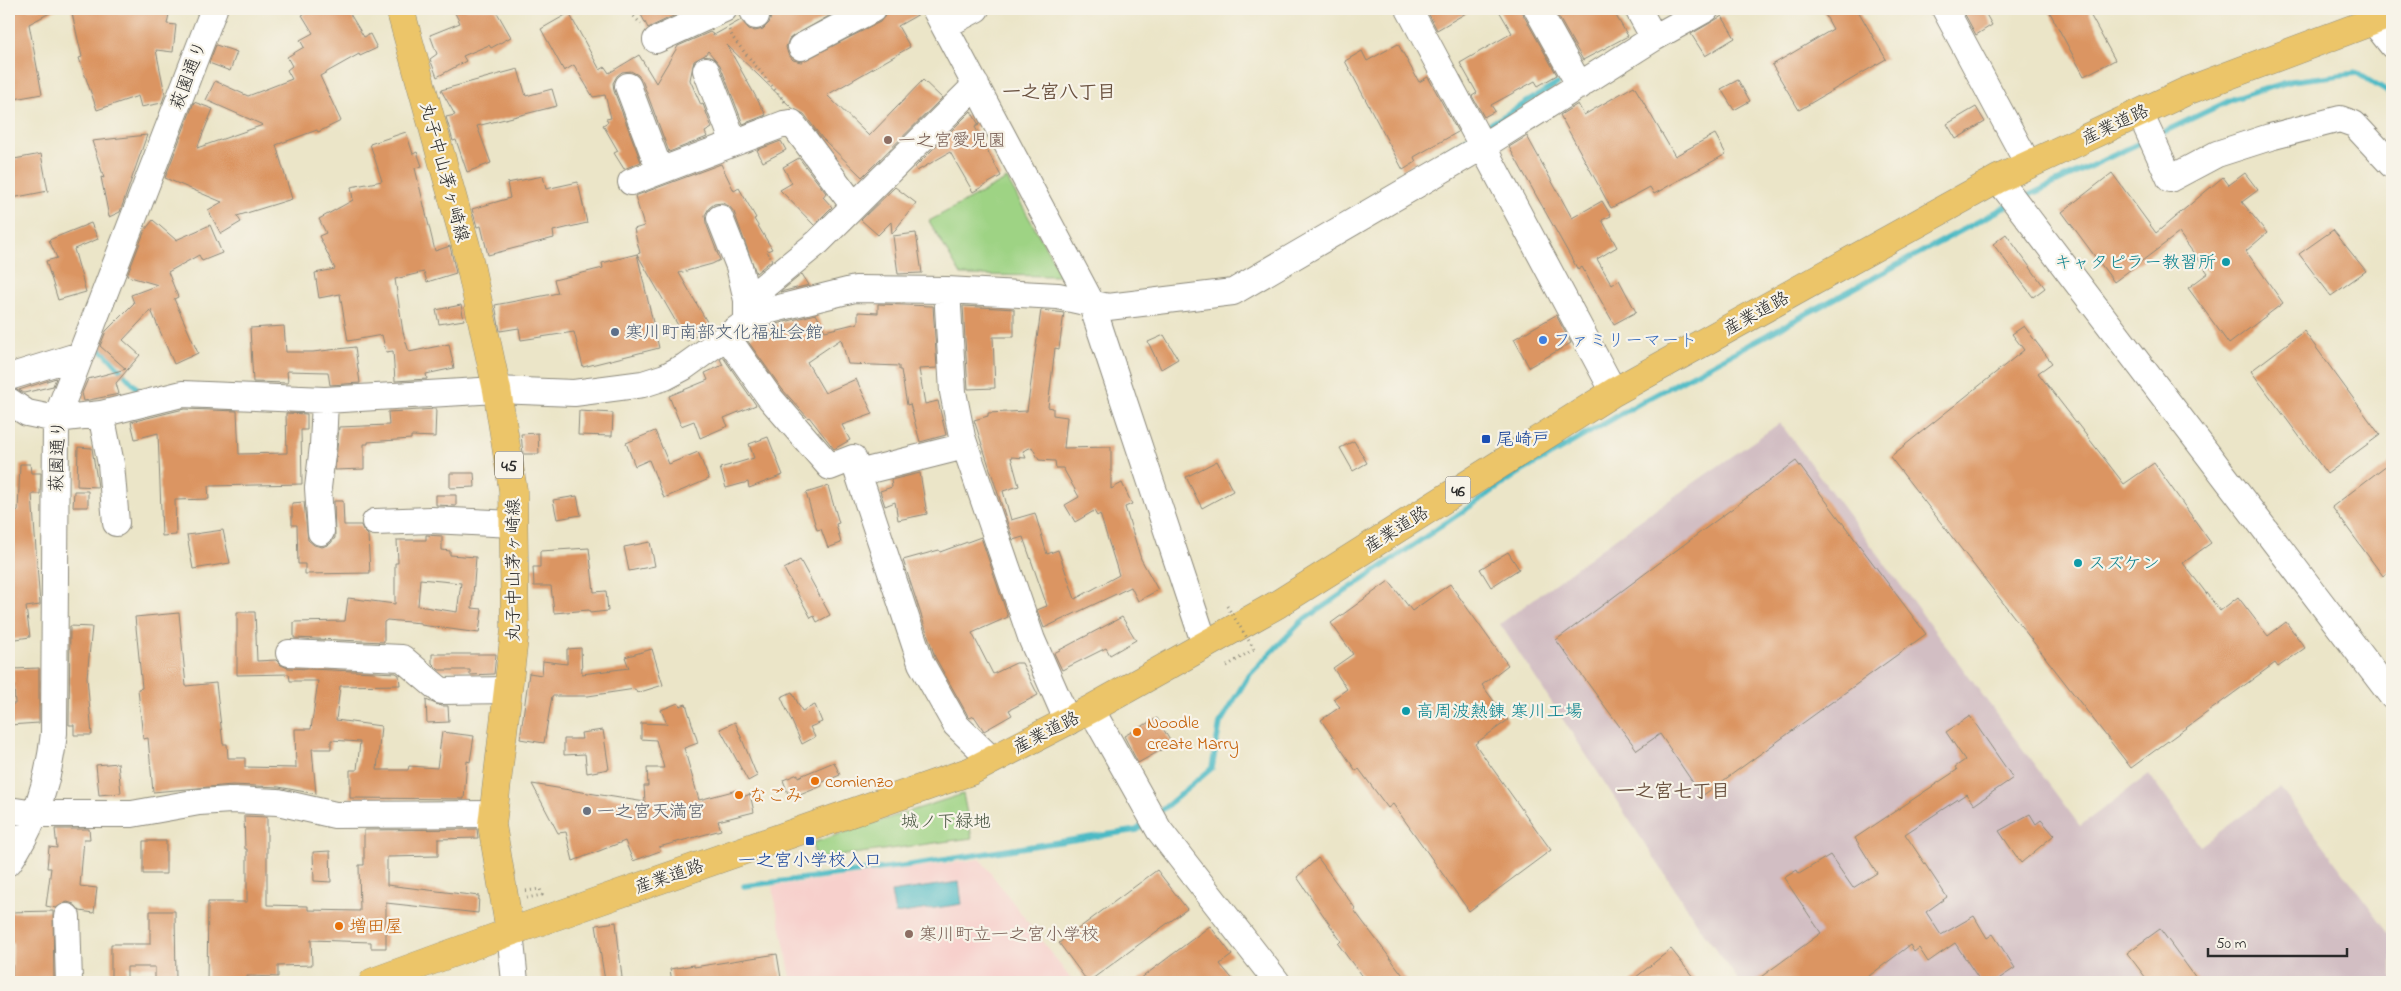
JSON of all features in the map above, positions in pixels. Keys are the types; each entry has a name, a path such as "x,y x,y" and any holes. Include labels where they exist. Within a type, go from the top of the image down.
{"main road":[{"name":"丸子中山茅ヶ崎線","path":"400,9 466,246 497,390 513,490 515,630 492,825 510,932"},
{"name":"産業道路","path":"373,982 510,932 971,771 1068,722 1278,604 1614,392 1998,179 2187,91 2383,17"}],"street":[{"name":"萩園通り","path":"9,862 25,838 35,814 50,766 54,733 56,419 214,9"},
{"path":"801,47 873,9"},
{"path":"976,9 939,17 1091,302 1205,644"},
{"path":"1409,9 1614,392"},
{"path":"1537,9 1580,86"},
{"path":"1638,9 1654,38"},
{"path":"1945,9 2028,164"},
{"path":"656,40 687,17 722,10"},
{"path":"743,315 759,313 854,289 948,290 1058,296 1108,307 1233,292 1478,137 1580,86 1701,10"},
{"path":"2383,17 2392,46"},
{"path":"706,70 734,143"},
{"path":"9,400 27,413 56,419 101,414 182,394 325,400 497,390 574,393 643,384 665,378 684,367 743,315 976,85"},
{"path":"628,86 660,171"},
{"path":"2140,112 2170,179 2217,154 2270,137 2340,119 2354,124 2392,165"},
{"path":"631,182 784,124 792,123 854,206"},
{"path":"1998,179 2392,696"},
{"path":"720,218 739,266 743,315 770,398 830,466 853,458 921,663 956,725 992,760"},
{"path":"948,290 953,392 965,446 1032,640 1068,722"},
{"path":"9,377 34,371 80,355"},
{"path":"321,532 318,488 323,446 325,400"},
{"path":"101,414 111,464 116,523"},
{"path":"858,473 965,446"},
{"path":"375,522 432,520 513,524"},
{"path":"289,653 402,658 441,691 508,690"},
{"path":"1091,709 1153,820 1277,982"},
{"path":"9,810 35,814 132,814 199,802 231,800 278,802 335,815 493,814"},
{"path":"67,917 69,982"},
{"path":"510,932 515,982"}],"path":[{"path":"722,10 734,38 790,110 792,123"},
{"path":"1227,666 1254,648 1228,606"},
{"path":"523,892 540,889 542,895 524,898"}],"shaded area":[{"path":"1780,423 2080,826 2149,774 2200,846 2280,788 2392,937 2392,982 1740,982 1703,932 1500,624 1639,521"},
{"name":"寒川町立一之宮小学校","path":"980,859 1073,982 792,982 772,886"}],"green space":[{"path":"1007,179 1062,276 961,275 929,221"},
{"name":"城ノ下緑地","path":"963,794 972,838 816,859 812,843"}],"water":[{"path":"959,882 962,904 895,914 891,892"}],"building":[{"path":"23,9 57,9 29,24 42,94 9,100 9,15"},
{"path":"71,9 115,9 116,13 146,11 146,9 170,9 167,24 176,25 173,52 156,50 165,94 162,103 141,107 138,96 97,110 79,58 82,57"},
{"path":"313,9 347,9 364,37 370,34 377,48 360,56 359,54 320,76 341,121 318,132 317,130 276,145 292,199 237,216 241,222 221,234 208,210 222,202 165,178 194,102 213,109 197,148 263,125 206,100 215,81 248,96 292,79 287,70 292,66 287,57 304,47 300,40 313,33 302,15"},
{"path":"453,9 495,9 511,37 491,48 489,45 463,56 466,61 437,77 430,59 437,54 430,35 460,23"},
{"path":"638,9 688,9 648,28"},
{"path":"769,9 841,9 789,39 786,47 788,54 793,60 801,62 880,22 887,12 893,9 920,9 921,13 898,26 910,47 827,95 869,136 923,80 942,98 862,177 822,138 804,114 792,108 727,45 766,115 743,124 720,65 708,51 705,55 694,61 690,80 701,105 703,104 712,128 705,132 707,137 669,152 642,80 631,71 622,72 613,83 614,91 641,162 624,169 614,153 618,151 603,125 608,122 606,119 611,118 605,95 593,97 574,65 564,71 541,29 569,13 600,70 605,67 609,73 639,55 656,83 678,46 710,32 714,35 741,20 749,29 755,31 763,29 769,23 771,17"},
{"path":"1426,9 1473,9 1437,30"},
{"path":"1498,9 1522,9 1524,16 1557,75 1538,86 1535,81 1491,105 1495,111 1484,117 1472,96 1477,93 1460,63 1512,33"},
{"path":"1554,9 1612,9 1628,36 1583,60"},
{"path":"1822,9 1857,9 1886,59 1799,110 1772,65 1833,29"},
{"path":"1962,9 1983,9 1992,25 1976,35"},
{"path":"2048,9 2087,9 2115,60 2084,76"},
{"path":"1722,16 1735,38 1705,56 1691,34"},
{"path":"1398,44 1419,82 1428,77 1458,132 1414,157 1416,162 1403,170 1345,61 1362,51 1367,61"},
{"path":"216,45 237,52 230,71 209,63"},
{"path":"518,69 526,96 552,89 557,106 477,126 491,163 467,172 456,140 453,141 446,117 455,115 441,90"},
{"path":"1738,80 1750,101 1734,110 1721,89"},
{"path":"1634,86 1675,156 1715,134 1726,154 1654,194 1650,187 1611,208 1560,115 1578,104 1584,115"},
{"path":"1976,107 1985,122 1956,139 1947,124"},
{"path":"971,111 979,125 975,127 1001,176 973,192 950,152 917,171 915,167"},
{"path":"406,132 413,154 417,152 422,166 415,168 435,251 450,246 456,273 427,282 424,272 395,279 403,332 409,352 449,344 454,368 426,374 427,379 395,381 393,351 386,352 382,335 348,341 340,294 319,298 315,273 335,269 319,236 326,233 319,219 353,200 351,187 382,181 370,144"},
{"path":"147,135 120,212 109,217 101,177 104,178 92,141"},
{"path":"1527,136 1572,218 1602,201 1611,216 1602,220 1617,247 1597,259 1612,285 1619,280 1636,312 1614,324 1582,267 1578,270 1509,147"},
{"path":"781,141 786,150 763,162 757,150"},
{"path":"41,154 48,191 12,198 9,180 9,160"},
{"path":"799,158 826,193 823,197 832,207 814,225 780,190 792,183 783,167"},
{"path":"721,164 734,191 739,188 756,218 754,219 772,249 767,251 772,260 756,273 734,212 729,206 722,203 714,204 709,208 705,215 706,223 720,260 679,273 710,327 687,341 637,254 640,253 634,229 644,226 635,196"},
{"name":"キャタピラー教習所","path":"2112,173 2156,233 2223,177 2229,185 2245,173 2258,190 2242,202 2267,233 2246,251 2283,303 2229,344 2188,288 2208,273 2179,233 2114,282 2062,212"},
{"path":"543,176 546,189 578,182 587,223 553,231 554,238 488,255 481,226 477,227 472,209 510,198 507,183"},
{"path":"895,187 916,203 892,234 891,222 878,235 861,220"},
{"path":"153,220 176,240 210,225 222,253 202,261 199,255 168,272 178,297 174,299 198,353 174,364 151,310 123,340 140,355 116,383 119,394 84,401 82,393 88,379 126,369 100,346 106,331 134,303 131,295 158,285 127,276 145,230"},
{"path":"91,223 98,239 74,249 86,292 58,300 46,261 57,258 49,240"},
{"path":"2333,230 2366,271 2331,296 2299,254"},
{"path":"916,233 922,273 898,274 893,236"},
{"path":"2006,234 2045,288 2033,297 1993,244"},
{"path":"637,254 659,348 583,367 574,332 521,340 519,328 500,331 495,305 558,293 554,280 603,268 602,263"},
{"path":"802,274 809,285 780,292"},
{"path":"878,304 933,306 937,368 919,369 925,404 938,401 946,435 920,442 910,404 907,405 899,366 848,364 841,339 807,362 825,393 856,379 873,414 842,425 850,440 834,449 809,417 782,389 747,340 769,326 816,314 825,331 858,323 858,312 878,313"},
{"path":"461,305 464,320 439,324 436,310"},
{"path":"963,306 1014,309 1014,337 993,337 995,388 968,389"},
{"path":"1041,310 1064,313 1059,349 1055,348 1048,407 1053,408 1053,415 1067,417 1064,448 1111,447 1111,489 1122,483 1132,504 1125,507 1141,559 1158,590 1138,601 1131,587 1044,628 1037,610 1047,606 1023,537 1013,540 974,420 988,416 988,413 1027,411","holes":["1032,447 1039,460 1055,461 1056,468 1063,468 1079,497 1065,505 1075,522 1094,511 1097,516 1100,514 1119,575 1075,599 1058,550 1047,554 1035,513 1011,520 1003,491 1019,486 1011,457 1026,458 1023,451"]},
{"name":"ファミリーマート","path":"1556,315 1571,343 1529,367 1514,339"},
{"path":"284,326 286,352 313,352 355,347 360,383 330,385 328,372 287,371 288,383 253,382 250,328"},
{"name":"スズケン","path":"2024,326 2052,363 2038,373 2124,484 2154,463 2211,543 2183,563 2220,611 2238,597 2268,636 2286,622 2305,648 2278,667 2275,663 2131,768 1890,457 2024,350 2012,334"},
{"path":"2304,331 2380,435 2327,474 2251,371"},
{"path":"1164,335 1178,359 1161,369 1148,342"},
{"path":"723,357 756,405 724,418 728,426 700,438 694,421 681,426 669,396 708,380 705,373 723,365 720,359"},
{"path":"56,378 53,386 24,393 19,390"},
{"path":"184,409 237,411 239,454 287,453 286,413 307,414 307,430 301,430 302,484 208,486 209,499 175,500 176,535 162,536 158,433 135,439 131,422"},
{"path":"436,409 435,437 411,436 411,439 368,442 368,444 364,444 364,469 335,470 339,427 389,425 388,412"},
{"path":"579,411 613,413 612,436 578,435"},
{"path":"655,431 669,464 698,452 709,479 664,498 649,460 635,466 626,443"},
{"path":"538,433 539,454 523,454 521,434"},
{"path":"768,437 783,475 749,488 748,482 726,488 720,468 754,458 749,444"},
{"path":"1354,441 1367,463 1353,471 1340,448"},
{"path":"78,447 92,448 98,487 77,486"},
{"path":"1217,461 1233,491 1202,508 1186,477"},
{"path":"1796,461 1926,634 1702,796 1660,734 1637,750 1556,640"},
{"path":"2392,461 2392,569 2383,576 2332,507"},
{"path":"20,464 30,464 31,473 41,473 40,494 32,494 40,605 26,607 30,637 9,640 9,511 18,511"},
{"path":"450,473 474,473 475,487 450,488"},
{"path":"920,473 927,514 898,520 895,502 885,506 880,491 892,487 891,480"},
{"path":"828,486 839,523 836,524 841,543 828,548 821,529 817,530 806,493"},
{"path":"74,491 88,491 88,507 73,507"},
{"path":"436,495 456,495 456,506 436,505"},
{"path":"577,496 581,515 557,519 553,500"},
{"path":"334,501 343,501 344,525 361,525 368,535 370,573 305,574 305,564 298,564 297,525 292,525 292,503 304,502 308,540 314,545 322,547 330,544 335,538"},
{"path":"223,530 230,563 193,569 187,535"},
{"path":"426,535 442,536 442,550 450,551 450,555 476,557 472,608 482,609 479,633 421,625 421,623 387,620 384,622 384,642 294,638 294,622 345,621 348,598 395,604 395,563 398,563 397,540 426,540","holes":["420,579 461,583 457,612 418,606"]},
{"path":"981,537 1008,617 972,633 993,674 1016,663 1022,663 1038,695 1009,710 1012,715 984,731 974,716 970,718 968,716 935,657 903,560 939,550 940,552"},
{"path":"650,542 655,566 629,571 624,547"},
{"path":"589,548 594,592 606,591 608,611 590,613 589,610 554,613 551,586 534,586 533,567 540,567 540,551"},
{"path":"1508,552 1519,569 1491,587 1480,569"},
{"path":"800,560 830,615 817,622 814,616 811,618 784,569"},
{"path":"1389,581 1412,611 1450,584 1508,665 1482,685 1508,720 1475,744 1551,850 1469,911 1393,804 1388,808 1359,769 1356,771 1321,720 1340,707 1333,699 1347,689 1333,668 1353,654 1331,623"},
{"path":"237,612 255,612 257,661 276,660 288,668 396,673 399,675 400,685 340,686 336,720 381,726 377,770 408,770 409,766 437,768 442,732 474,736 470,762 467,761 464,799 350,798 350,770 357,770 360,742 331,740 331,749 312,749 316,794 279,787 232,785 153,792 148,738 143,739 138,689 142,688 135,617 179,613 186,686 216,683 223,744 227,744 228,758 245,758 245,767 296,768 295,729 311,729 318,681 290,681 289,674 237,675"},
{"path":"1122,617 1136,640 1110,655 1106,648 1062,670 1054,653"},
{"path":"70,626 92,627 87,677 92,735 74,735 74,725 69,725"},
{"path":"581,648 582,674 629,668 625,657 652,649 663,685 637,693 635,689 588,696 552,696 544,743 520,739 529,673 542,675 543,661 567,664 567,649"},
{"path":"432,654 496,654 494,674 470,675 470,670 439,670 432,663"},
{"path":"39,668 39,723 9,725 9,704 15,704 13,669"},
{"path":"792,692 802,711 815,705 822,722 810,727 815,737 802,744 781,697"},
{"path":"426,700 441,706 448,706 449,722 427,723"},
{"path":"678,703 680,706 686,704 698,743 684,748 699,800 737,790 741,798 750,794 754,812 718,821 721,830 659,847 660,851 633,861 625,841 573,861 566,832 558,833 532,784 645,802 644,786 648,786 647,768 664,768 656,740 641,739 641,723 667,724 661,710"},
{"path":"1970,716 2013,778 1974,805 1966,794 1905,834 1947,897 1926,912 1941,935 1974,916 1987,938 1993,934 2015,968 1994,982 1981,982 1955,943 1928,962 1919,948 1914,952 1910,945 1861,982 1754,982 1821,933 1784,878 1797,870 1799,874 1830,855 1853,888 1877,873 1855,838 1957,770 1955,767 1965,760 1946,732"},
{"path":"1157,718 1172,744 1138,763 1124,736"},
{"path":"735,722 757,776 748,781 720,729"},
{"path":"603,730 609,769 587,773 585,754 564,755 564,739 582,739 581,733"},
{"path":"834,762 840,775 821,783 822,786 790,799 783,780 798,774 798,777"},
{"path":"118,763 121,793 99,795 96,765"},
{"path":"2030,814 2036,824 2041,820 2054,835 2021,863 1999,831"},
{"path":"244,816 267,817 267,905 308,906 308,910 360,911 359,865 364,865 364,830 477,829 478,838 438,839 438,856 387,857 387,885 479,896 478,913 386,903 386,948 371,948 371,942 311,940 312,965 278,966 278,977 247,976 247,982 207,982 208,902 247,902 247,849 245,849"},
{"path":"55,829 89,829 90,839 84,839 80,886 97,888 94,913 80,911 74,904 67,902 56,908 46,906 51,868 47,868 49,847 57,848"},
{"path":"143,841 166,841 166,874 143,874"},
{"path":"330,851 331,882 314,881 313,852"},
{"path":"1318,858 1408,982 1366,982 1338,944 1341,941 1297,877"},
{"path":"1157,870 1187,909 1088,982 1059,943"},
{"path":"53,911 54,982 12,982 13,942 9,942 9,912"},
{"path":"150,911 175,911 176,982 155,982 155,967 127,967 127,982 111,982 111,944 150,944"},
{"path":"616,922 622,978 605,981 596,925"},
{"path":"1210,926 1232,955 1220,964 1235,982 1136,982"},
{"path":"2160,929 2199,982 2149,982 2127,953"},
{"path":"1671,949 1697,982 1630,982"},
{"path":"777,954 781,978 756,982 755,978 726,982 672,982 670,969"}],"waterway":[{"path":"2157,135 2233,99 2291,81 2357,73 2392,95"},
{"path":"1482,129 1557,84"},
{"path":"1416,170 1470,137"},
{"path":"2021,199 2146,140"},
{"path":"1157,814 1212,768 1220,723 1249,675 1302,621 1519,473 1642,402 2009,205"},
{"path":"94,345 105,353 142,394 144,393"},
{"path":"744,886 910,865 1137,830 1148,821"}],"place":[{"name":"一之宮愛児園","path":"888,140"},
{"name":"キャタピラー教習所","path":"2226,262"},
{"name":"寒川町南部文化福祉会館","path":"615,332"},
{"name":"ファミリーマート","path":"1543,340"},
{"name":"尾崎戸","path":"1486,439"},
{"name":"スズケン","path":"2078,563"},
{"name":"高周波熱錬 寒川工場","path":"1406,711"},
{"name":"Noodle create Marry","path":"1137,732"},
{"name":"comienzo","path":"815,781"},
{"name":"なごみ","path":"739,795"},
{"name":"一之宮天満宮","path":"587,811"},
{"name":"一之宮小学校入口","path":"810,841"},
{"name":"増田屋","path":"339,926"},
{"name":"寒川町立一之宮小学校","path":"909,934"}],"district":[{"name":"一之宮八丁目","path":"1059,91"},
{"name":"一之宮七丁目","path":"1673,790"}]}
